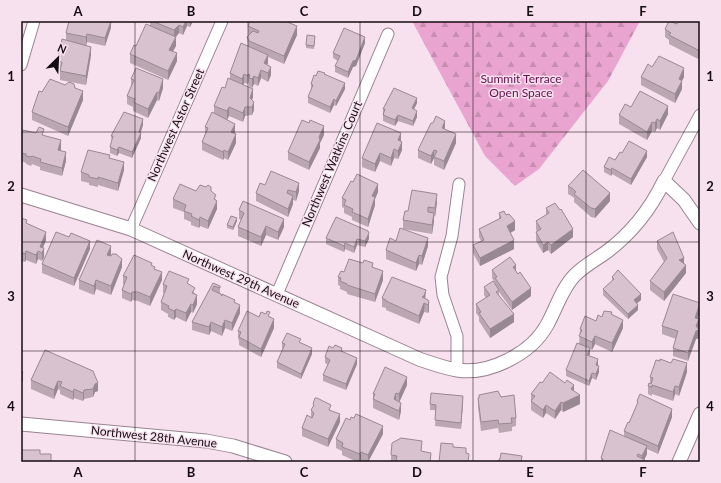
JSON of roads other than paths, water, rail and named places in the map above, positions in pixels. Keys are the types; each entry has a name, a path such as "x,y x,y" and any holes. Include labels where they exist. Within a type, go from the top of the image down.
{"street":[{"path":"21,65 34,21"},
{"name":"Northwest Astor Street","path":"131,229 222,21"},
{"name":"Northwest Watkins Court","path":"277,294 388,34"},
{"path":"700,115 664,181 684,200 700,222"},
{"name":"Northwest 29th Avenue","path":"21,195 131,229 419,359 457,370 478,371 497,366 528,348 546,327 564,290 574,276 624,238 654,200 664,181"},
{"path":"457,370 457,336 443,295 441,278 452,236 459,184"},
{"path":"679,462 699,421"},
{"name":"Northwest 28th Avenue","path":"21,424 206,441 233,446 285,462"}],"park label":[{"name":"Summit Terrace Open Space","path":"521,86"}]}
